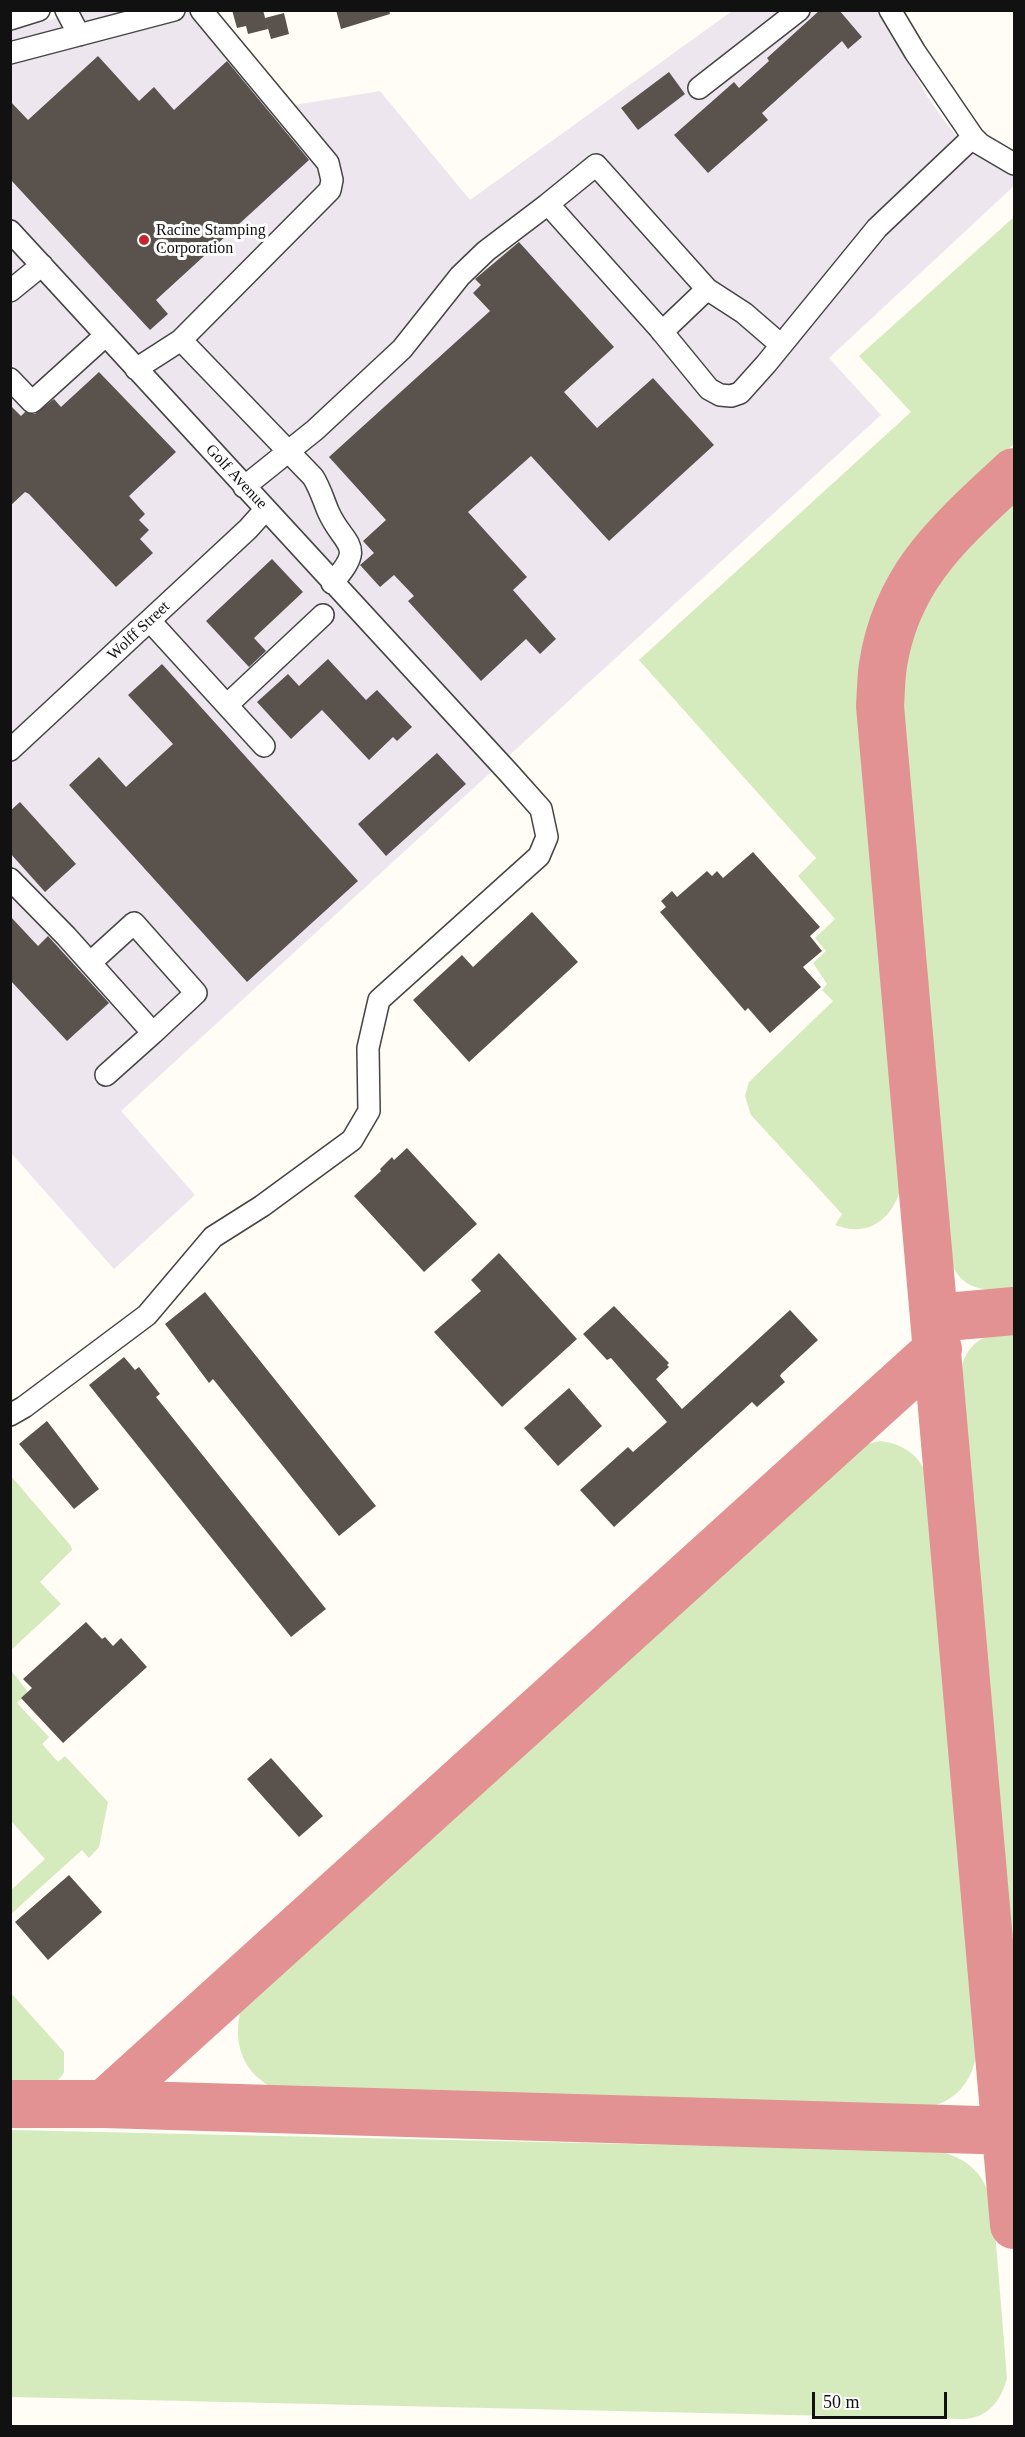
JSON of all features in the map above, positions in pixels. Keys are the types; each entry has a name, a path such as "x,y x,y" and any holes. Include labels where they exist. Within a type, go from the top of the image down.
{"street":[{"path":"10,19 39,10"},
{"path":"66,10 79,35"},
{"path":"10,53 174,10"},
{"path":"136,369 181,340 330,190 332,180 327,163 201,10"},
{"path":"699,88 799,10"},
{"path":"890,10 915,52 973,137 980,144 1014,164"},
{"path":"548,204 662,332 709,389 720,395 731,396 740,393 782,345 877,228 973,137"},
{"path":"244,487 291,452 402,349 460,276 486,250 596,165 707,289 744,313 782,345"},
{"name":"Golf Avenue","path":"10,231 541,809 547,837 539,856 379,1000 368,1048 369,1111 352,1140 262,1206 213,1237 147,1315 24,1407 10,1414"},
{"path":"10,291 42,265"},
{"path":"662,332 707,289"},
{"path":"10,379 32,402 106,335"},
{"path":"181,340 313,477 328,511 350,544 351,553 348,563 332,582"},
{"name":"Wolff Street","path":"10,750 266,510"},
{"path":"227,705 323,615"},
{"path":"150,621 264,746"},
{"path":"10,879 153,1033"},
{"path":"90,963 134,923 196,993 106,1075"}],"shaded area":[{"path":"81,11 210,11 288,106 380,91 470,200 732,11 882,11 927,96 955,134 998,168 1014,177 1014,186 829,358 881,415 121,1111 195,1195 114,1269 11,1153 10,31"}],"green space":[{"path":"1014,217 1014,444 944,509 904,558 887,584 874,613 865,644 859,704 902,1183 894,1205 879,1222 870,1227 848,1229 835,1225 842,1214 751,1115 745,1096 749,1082 833,1001 822,990 827,984 813,963 826,951 815,938 835,919 798,876 816,858 639,660 911,412 859,356"},
{"path":"1014,499 1014,1290 991,1290 972,1286 964,1281 957,1274 949,1252 901,699 905,665 912,635 922,609 950,564"},
{"path":"1014,1331 1014,1988 960,1374 967,1354 978,1341 994,1334"},
{"path":"880,1441 898,1445 912,1454 922,1466 929,1483 978,2041 972,2071 957,2093 935,2106 904,2110 299,2095 280,2091 264,2083 252,2072 239,2044 238,2027 248,1992 848,1455 867,1444"},
{"path":"11,1476 72,1550 40,1582 61,1604 11,1650"},
{"path":"10,1669 28,1692 17,1703 49,1737 42,1744 58,1762 65,1756 108,1802 99,1847 89,1858 82,1850 11,1914 11,1890 45,1859 11,1821"},
{"path":"10,1992 64,2052 64,2072 54,2083 33,2088 11,2087"},
{"path":"11,2130 939,2151 960,2159 975,2170 990,2196 993,2207 1007,2378 1001,2394 992,2407 980,2415 963,2419 11,2397"}],"building":[{"path":"232,10 263,10 268,29 248,34 246,26 237,28"},
{"path":"336,10 389,10 390,14 341,29"},
{"path":"820,10 839,10 862,37 848,49 842,41 762,113 768,120 708,173 674,135 734,82 739,88 769,61 767,58"},
{"path":"284,13 289,34 271,39 265,18"},
{"name":"Racine Stamping Corporation","path":"98,56 139,101 154,87 174,110 227,61 309,160 156,300 168,314 150,330 10,179 10,101 28,120"},
{"path":"669,72 685,94 638,130 621,108"},
{"path":"519,242 614,347 564,392 597,428 653,378 714,445 609,541 531,456 468,512 527,577 513,590 556,639 540,654 526,639 481,681 408,601 414,596 394,575 380,587 360,565 374,553 363,541 386,520 329,457 490,311 473,293 481,285 475,279"},
{"path":"99,372 176,452 129,496 145,514 139,520 149,530 140,539 153,553 116,587 29,494 25,492 10,506 10,405 21,416 25,412 35,414 54,399 61,407"},
{"path":"272,559 303,592 254,638 266,651 249,667 206,621"},
{"path":"328,659 366,700 377,690 412,727 397,741 393,737 369,760 322,710 291,739 257,702 288,674 299,686"},
{"path":"162,664 358,881 247,982 69,785 99,757 126,787 173,744 128,695"},
{"path":"437,753 466,784 386,856 358,824"},
{"path":"20,802 76,864 45,892 10,853 10,811"},
{"path":"753,852 820,927 810,936 822,951 803,967 821,987 770,1033 748,1008 745,1011 660,912 666,907 661,901 672,891 677,897 707,871 712,876 717,871 723,878"},
{"path":"532,912 578,962 469,1062 413,1000 462,955 473,967"},
{"path":"10,916 38,946 48,936 109,1003 67,1041 10,980"},
{"path":"407,1148 477,1224 424,1272 354,1196 381,1171 380,1169 392,1157 394,1160"},
{"path":"499,1253 577,1339 502,1407 434,1332 481,1291 471,1280"},
{"path":"205,1292 376,1506 339,1536 213,1379 209,1383 165,1324"},
{"path":"614,1306 669,1363 667,1365 669,1367 656,1379 682,1409 790,1310 818,1340 781,1374 785,1382 757,1407 752,1402 614,1527 580,1490 628,1447 633,1452 667,1422 611,1358 607,1360 583,1334"},
{"path":"124,1357 135,1370 139,1367 160,1394 156,1397 326,1609 291,1637 89,1385"},
{"path":"569,1388 602,1426 558,1466 524,1428"},
{"path":"47,1421 99,1489 74,1509 19,1444"},
{"path":"86,1622 102,1639 105,1637 113,1646 121,1638 147,1667 63,1743 21,1698 32,1688 23,1679"},
{"path":"271,1758 323,1816 299,1837 247,1779"},
{"path":"69,1875 102,1912 48,1960 15,1922"}],"taxiway":[{"path":"1014,472 949,535 914,580 890,633 883,665 880,706 1014,2225"},
{"path":"935,1318 1014,1311"},
{"path":"104,2104 938,1349"},
{"path":"10,2104 104,2104 1014,2131"}],"place":[{"name":"Racine Stamping Corporation","path":"144,240"}]}
